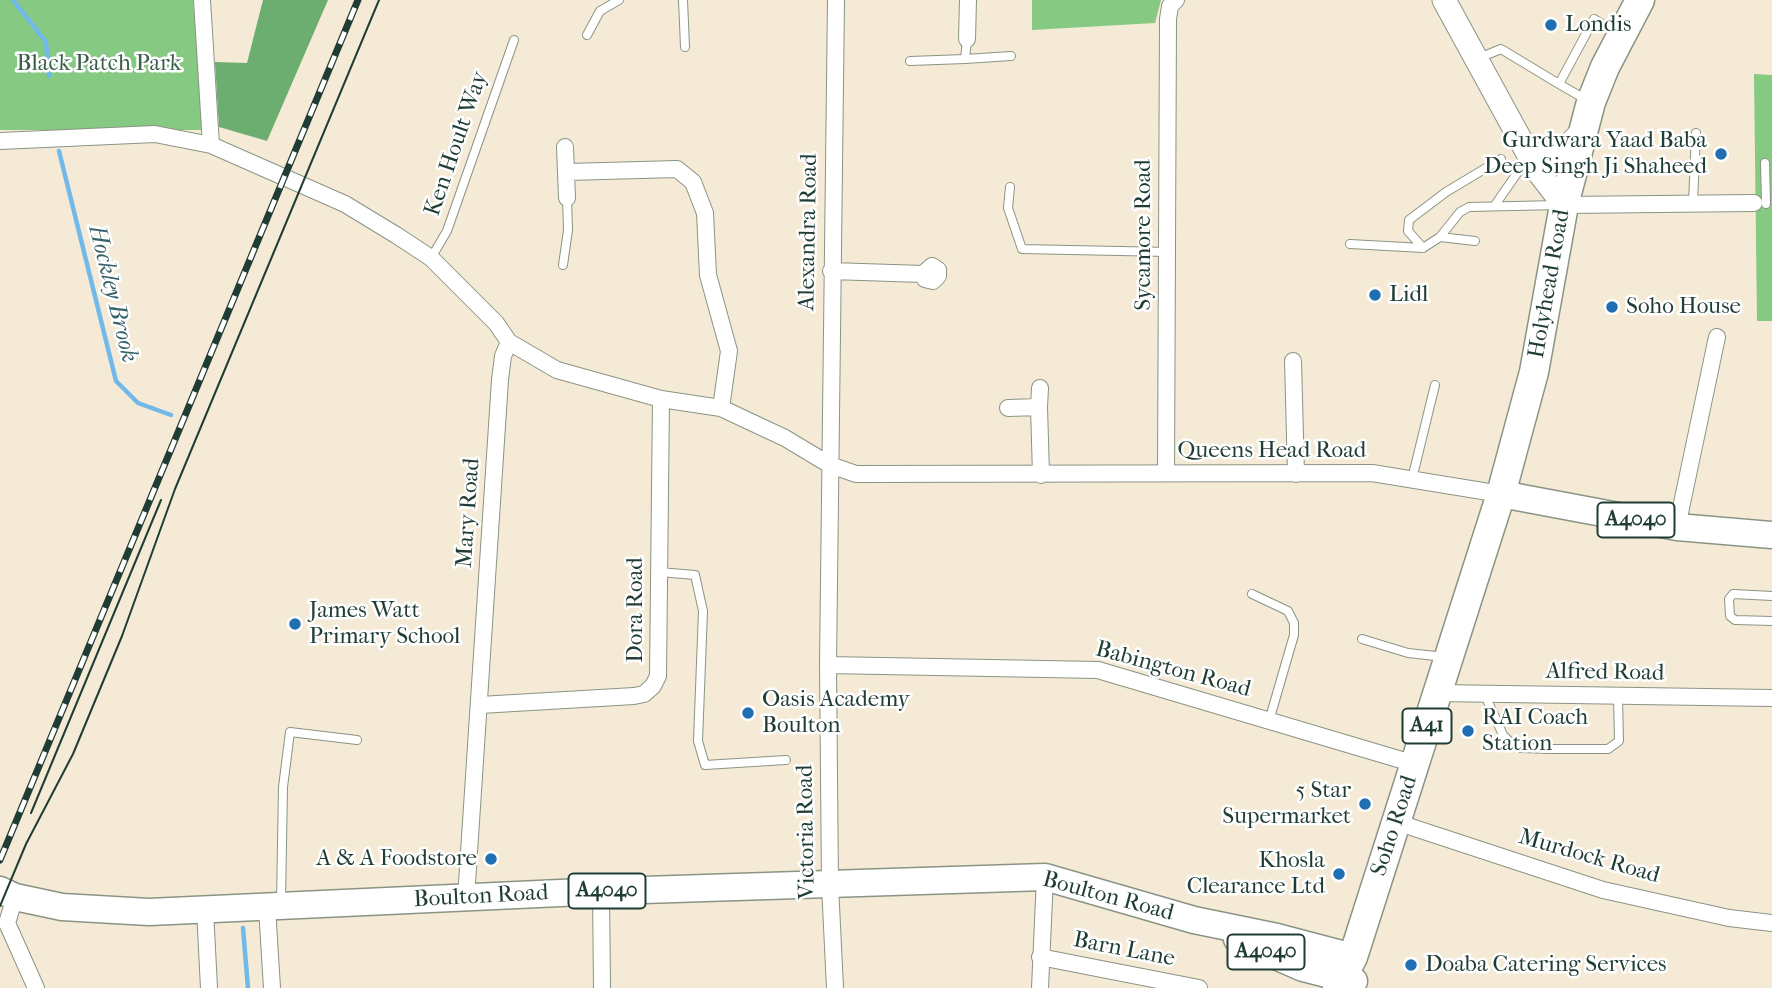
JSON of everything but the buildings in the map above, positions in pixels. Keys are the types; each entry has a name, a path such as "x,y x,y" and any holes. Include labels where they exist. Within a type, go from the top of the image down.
{"highway":[{"name":"Holyhead Road","path":"1502,494 1534,372 1564,205 1582,132 1591,102 1640,0"},
{"name":"Soho Road","path":"1347,979 1502,494"}],"main road":[{"path":"1444,0 1529,156 1564,205"},
{"path":"1529,156 1563,151 1582,132"},
{"name":"A4040","path":"1502,494 1677,527 1772,535"},
{"name":"Boulton Road","path":"7,894 100,912 205,910 601,891 1045,877 1194,920 1277,937 1347,979"}],"street":[{"path":"202,0 211,145"},
{"name":"Alexandra Road","path":"830,465 836,0"},
{"path":"967,38 968,0"},
{"name":"Sycamore Road","path":"1166,473 1168,19 1170,6 1176,0"},
{"name":"Queens Head Road","path":"0,141 155,134 211,145 345,204 431,258 496,323 509,342 557,370 661,399 721,408 785,438 830,465 856,474 1372,473 1502,494"},
{"path":"565,147 567,198"},
{"path":"567,172 677,169 693,181 705,213 708,275 729,351 721,408"},
{"path":"1564,205 1764,204"},
{"path":"831,271 923,274"},
{"path":"1677,527 1717,337"},
{"name":"Mary Road","path":"466,898 500,380 503,356 509,342"},
{"path":"1293,361 1296,474"},
{"path":"1040,388 1041,475"},
{"name":"Dora Road","path":"480,705 645,694 659,676 661,399"},
{"path":"1008,408 1039,407"},
{"name":"Victoria Road","path":"830,465 830,885 835,988"},
{"name":"Babington Road","path":"828,665 1087,669 1415,764"},
{"name":"Alfred Road","path":"1437,693 1772,698"},
{"name":"Murdock Road","path":"1396,822 1603,890 1730,918 1772,923"},
{"path":"1040,988 1045,877"},
{"path":"601,891 602,988"},
{"path":"7,894 7,922 36,988"},
{"path":"272,988 274,907"},
{"path":"205,910 209,988"},
{"name":"Barn Lane","path":"1040,957 1199,988"}],"lane":[{"path":"587,34 600,12 619,0"},
{"path":"683,0 685,47"},
{"path":"1559,84 1594,19 1622,35"},
{"path":"965,59 967,38"},
{"name":"Ken Hoult Way","path":"431,258 447,231 514,40"},
{"path":"1476,59 1501,49 1591,102"},
{"path":"910,61 1011,56"},
{"path":"1693,203 1696,133"},
{"path":"1495,205 1529,156"},
{"path":"1423,248 1408,231 1409,220 1446,192 1502,159"},
{"path":"1764,204 1765,163"},
{"path":"1010,187 1008,208 1022,249 1169,253"},
{"path":"563,265 568,230 567,198"},
{"path":"1350,244 1423,248 1440,237 1460,212 1481,205 1564,205"},
{"path":"1440,237 1475,241"},
{"path":"1412,479 1434,385"},
{"path":"659,572 695,575 703,611 698,741 705,765 786,761"},
{"path":"1252,594 1288,611 1294,623 1294,635 1269,721"},
{"path":"1772,596 1733,594 1729,599 1730,615 1735,620 1772,621"},
{"path":"1362,639 1408,653 1448,657"},
{"path":"1484,693 1503,734 1511,743 1521,748 1550,749 1608,749 1619,741 1618,697"},
{"path":"274,907 290,732 358,740"}],"green space":[{"name":"Black Patch Park","path":"0,0 193,0 204,130 0,130"},
{"path":"263,0 328,0 267,141 219,127 215,62 247,63"},
{"path":"1032,0 1161,0 1155,23 1032,30"},
{"path":"1754,74 1772,75 1772,321 1757,321"}],"waterway":[{"name":"Hockley Brook","path":"13,0 46,42 49,76"},
{"name":"Hockley Brook","path":"59,151 116,381 138,403 171,415"},
{"name":"Hockley Brook","path":"243,928 248,988"}],"tram line":[{"path":"0,906 26,844 73,754 122,636 175,489 379,0"},
{"path":"31,813 161,500"}],"railway":[{"path":"0,860 358,0"}],"place":[{"name":"Londis","path":"1551,25"},
{"name":"Gurdwara Yaad Baba Deep Singh Ji Shaheed","path":"1721,154"},
{"name":"Lidl","path":"1375,295"},
{"name":"Soho House","path":"1612,307"},
{"name":"James Watt Primary School","path":"295,624"},
{"name":"Oasis Academy Boulton","path":"748,713"},
{"name":"RAI Coach Station","path":"1468,731"},
{"name":"5 Star Supermarket","path":"1365,804"},
{"name":"A & A Foodstore","path":"491,859"},
{"name":"Khosla Clearance Ltd","path":"1339,874"},
{"name":"Doaba Catering Services","path":"1411,965"}]}
